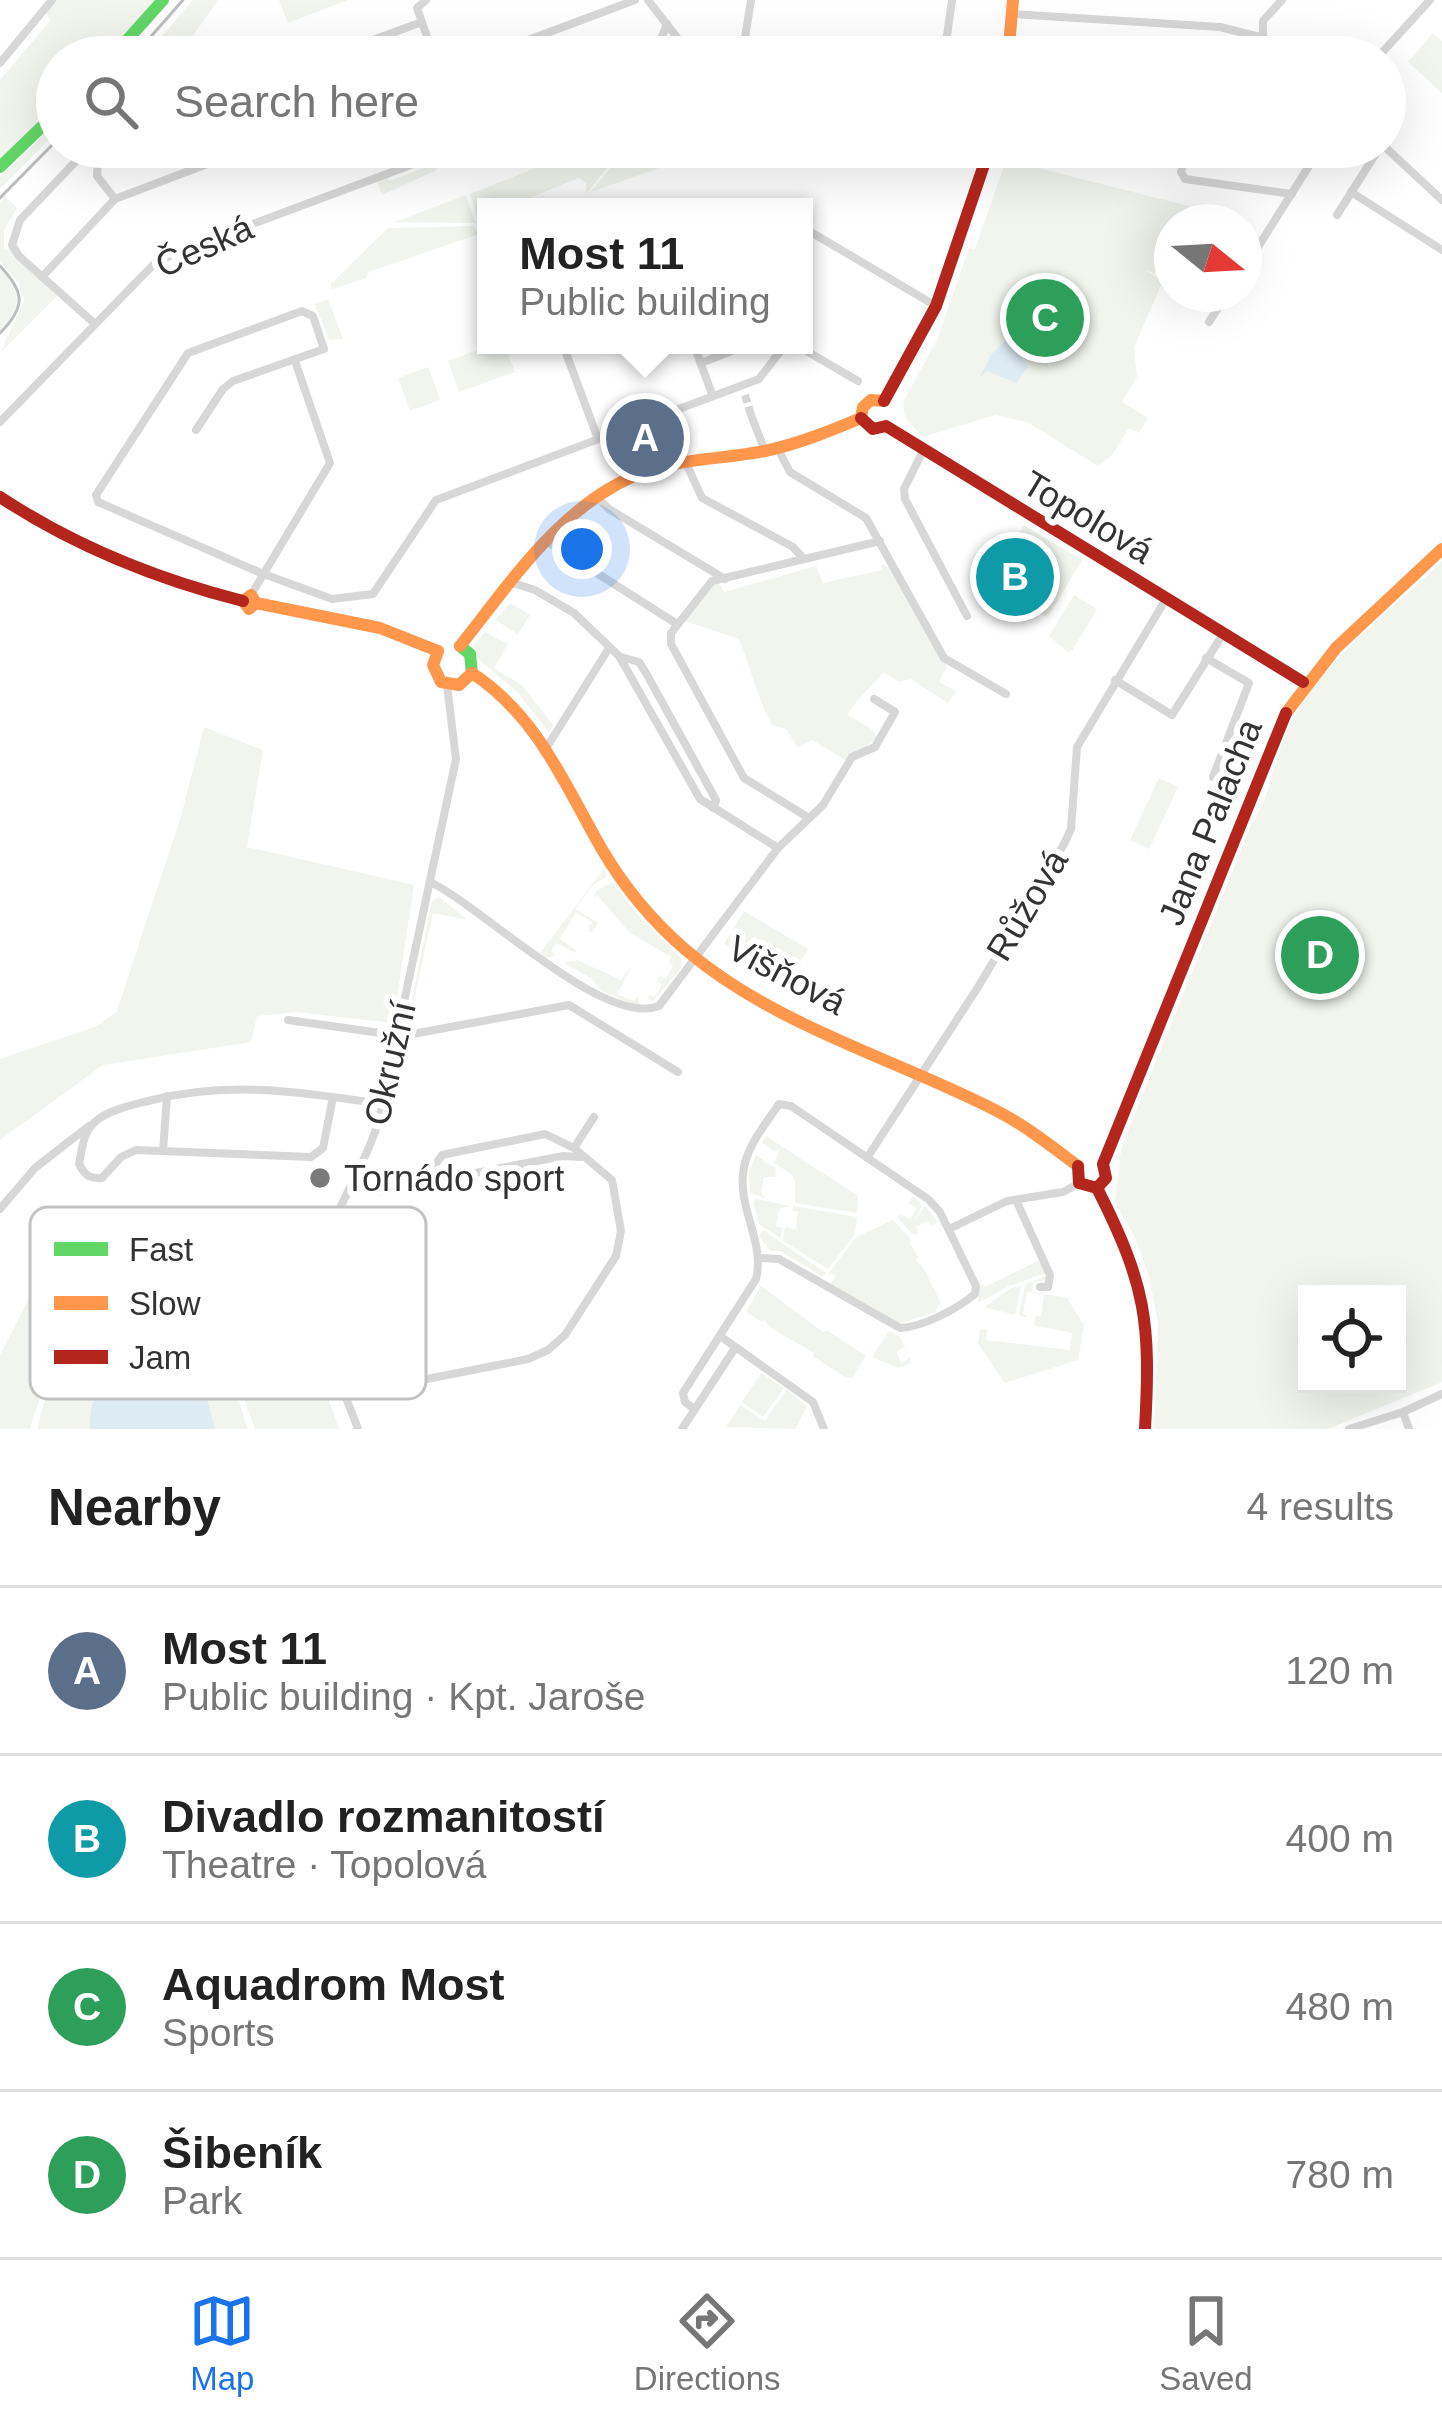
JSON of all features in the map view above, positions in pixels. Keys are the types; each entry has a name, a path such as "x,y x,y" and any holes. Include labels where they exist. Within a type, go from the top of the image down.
{"street":[{"path":"0,63 52,0"},
{"path":"131,36 163,0"},
{"path":"426,0 418,8 427,36"},
{"path":"539,36 635,0"},
{"path":"648,0 678,36"},
{"path":"746,36 752,0"},
{"path":"947,36 952,0"},
{"path":"1264,36 1264,21 1282,0"},
{"path":"1397,36 1430,0"},
{"path":"1012,7 1220,27 1256,36"},
{"path":"384,36 422,22"},
{"path":"662,36 668,22"},
{"path":"0,167 36,132"},
{"path":"69,168 20,220 12,245 95,324"},
{"path":"98,168 98,180 115,199"},
{"path":"43,277 115,199 197,168"},
{"name":"Česká","path":"0,422 151,266 180,250 402,168"},
{"path":"884,401 936,306 979,168"},
{"path":"1182,168 1186,179 1292,194"},
{"path":"1262,241 1309,168"},
{"path":"1336,215 1368,168"},
{"path":"1406,168 1442,200"},
{"path":"1352,192 1442,250"},
{"path":"813,233 936,306"},
{"path":"196,430 233,381 324,349 314,316 302,311 188,353 96,495 98,502 261,574 332,599 373,594 436,500 712,395 744,390 769,370 779,354"},
{"path":"1209,322 1216,312"},
{"path":"566,354 598,440"},
{"path":"697,354 712,395"},
{"path":"701,364 725,354"},
{"path":"812,354 858,381"},
{"path":"250,600 261,574 330,463 295,360"},
{"path":"460,646 548,542 596,497 633,477 771,449 861,418 867,402 884,401"},
{"path":"884,401 892,411 886,426"},
{"path":"751,415 790,472 866,518 944,658 1006,694"},
{"name":"Topolová","path":"861,418 873,429 886,426 1304,682"},
{"path":"923,451 904,489 905,500 967,616"},
{"path":"686,464 702,497 794,547 804,559"},
{"path":"0,497 79,545 134,570 380,628 438,651"},
{"path":"596,497 726,580"},
{"path":"808,818 744,778 671,644 671,634 712,580 880,541"},
{"path":"548,542 677,624"},
{"name":"Jana Palacha","path":"1096,1188 1106,1178 1103,1164 1284,717 1323,658 1442,549"},
{"path":"513,583 574,613 619,656 638,662 716,800 713,808"},
{"name":"Růžová","path":"867,1158 923,1076 1071,829 1077,747 1166,599"},
{"path":"1115,680 1172,715 1223,633"},
{"path":"447,645 460,646 473,660 472,673 459,685 447,685 434,672 438,651 447,645"},
{"path":"546,748 609,648"},
{"path":"619,656 700,799 778,848"},
{"path":"1206,658 1249,683 1213,777"},
{"name":"Višňová","path":"472,673 499,688 546,748 619,875 696,959 770,1004 1022,1124 1078,1166"},
{"name":"Okružní","path":"344,1207 371,1147 382,1104 456,759 447,685"},
{"path":"430,882 579,985 633,1010 659,1006 778,848 831,795 852,757 875,747 896,712 874,699"},
{"path":"569,1005 579,985"},
{"path":"288,1020 418,1035 569,1005 678,1072"},
{"path":"0,1209 35,1168 94,1121 126,1107 221,1087 287,1089 382,1104"},
{"path":"163,1151 167,1096"},
{"path":"94,1121 84,1138 79,1164 86,1175 102,1178 122,1156 136,1150 318,1154 333,1096"},
{"path":"694,1409 683,1393 748,1295 761,1258 742,1189 742,1171 749,1151 782,1103 928,1199 949,1229 976,1286 975,1294 948,1311 900,1328 779,1258 761,1258"},
{"path":"577,1153 594,1117"},
{"path":"423,1183 442,1155 545,1134 612,1180 621,1231 620,1248 565,1335 548,1350 528,1359 426,1379"},
{"path":"356,1181 377,1192 577,1153"},
{"path":"1079,1183 1078,1166 1090,1158 1103,1164"},
{"path":"949,1229 1016,1200 1063,1192 1079,1183 1096,1188 1127,1249 1142,1295 1149,1355 1145,1429"},
{"path":"1016,1200 1051,1275 1048,1287 1040,1287"},
{"path":"720,1336 813,1402 824,1429"},
{"path":"682,1429 735,1348"},
{"path":"1349,1429 1442,1394"},
{"name":"Okružní","path":"347,1399 358,1429"},
{"path":"1403,1412 1409,1429"}],"shaded area":[{"path":"55,0 157,0 124,36 37,36 50,21 46,11"},
{"path":"193,0 218,0 193,36 162,36"},
{"path":"279,0 348,0 288,23"},
{"path":"1433,33 1442,41 1442,93 1408,62"},
{"path":"36,38 36,125 0,160 0,80"},
{"path":"36,142 36,152 0,189 0,177"},
{"path":"424,168 437,170 382,195 377,181 387,176 389,181"},
{"path":"536,168 607,168 586,194 586,183 578,178 530,198 477,198 477,215 470,194"},
{"path":"610,168 659,168 591,192"},
{"path":"1003,168 1038,168 1181,204 1154,204 1154,273 1145,270 1154,276 1154,301 1134,347 1137,377 1122,402 1148,418 1139,433 1129,428 1112,455 1098,466 1027,422 995,415 923,437 905,418 903,402 938,338 969,248 975,249"},
{"path":"466,195 475,223 395,222"},
{"path":"5,196 17,208 4,230 4,249 10,248 57,296 1,352 24,300 19,283 0,262 0,202"},
{"path":"473,226 477,235 331,290 331,284 388,228"},
{"path":"0,269 16,300 0,330"},
{"path":"328,299 343,339 329,340 315,304"},
{"path":"1037,325 1041,355 1025,361 1008,335"},
{"path":"1007,339 1028,367 1016,383 987,371 980,377 991,355"},
{"path":"477,350 477,354 508,354 515,372 459,392 448,361"},
{"path":"428,367 440,400 410,411 398,378"},
{"path":"1024,525 1082,560 1048,617 1022,605 1043,571 1008,549"},
{"path":"1442,561 1442,1382 1328,1429 1154,1429 1158,1323 1149,1276 1135,1237 1115,1203 1121,1149 1265,797 1288,729 1309,693 1363,634"},
{"path":"881,564 892,569 947,666 939,682 956,691 948,703 911,679 899,682 883,672 848,715 873,730 877,739 845,760 812,740 798,748 786,729 772,725 739,639 684,621 712,584 719,583 724,592 816,566 823,583 882,570"},
{"path":"1074,595 1097,609 1068,652 1049,636"},
{"path":"510,603 530,615 518,634 495,620"},
{"path":"485,632 508,644 494,668 522,685 553,725 549,732 517,692 476,657 474,646"},
{"path":"204,727 263,750 247,847 414,885 393,1023 297,1012 257,1016 251,1042 103,1065 0,1140 0,1059 97,1026 117,1011 181,816"},
{"path":"1159,778 1178,787 1149,849 1130,840"},
{"path":"604,869 607,876 592,886 575,909 598,923 592,933 588,930 592,922 576,912 560,939 575,953 556,943 551,951 555,955 547,958 540,953"},
{"path":"612,882 682,959 681,968 653,1001 649,995 655,997 662,985 657,981 660,976 666,979 673,966 671,957 630,933 597,895 594,899 596,891"},
{"path":"439,897 468,920 433,913 410,1018 414,1021 407,1024 432,901"},
{"path":"744,911 808,949 788,982 724,944"},
{"path":"577,960 621,980 633,965 617,994 634,1001 637,996 640,1004 602,991 591,978 565,963"},
{"path":"766,1136 858,1196 857,1213 795,1203 794,1177 774,1163 780,1149 774,1151 762,1143"},
{"path":"756,1155 776,1169 775,1177 764,1177 761,1194 767,1198 750,1193 749,1171"},
{"path":"913,1197 922,1205 914,1222 925,1206 938,1222 916,1227 918,1233 913,1235 898,1218 900,1214 910,1219 917,1208 908,1203"},
{"path":"756,1199 790,1206 779,1209 780,1238 759,1224"},
{"path":"794,1206 857,1217 855,1234 828,1269 783,1241 785,1227 796,1229"},
{"path":"893,1220 911,1240 916,1261 940,1301 936,1312 897,1324 830,1285 836,1276 826,1277 856,1237"},
{"path":"762,1231 826,1273 822,1276 780,1251 770,1251 759,1236"},
{"path":"1040,1260 1046,1273 978,1303 980,1282 985,1287"},
{"path":"1047,1276 1047,1280 1033,1282 1032,1292 1067,1298 1084,1325 1078,1360 1005,1383 978,1344 980,1329 987,1330 986,1340 1070,1350 1072,1333 1034,1325 1036,1316 1041,1316 1044,1295 1027,1292 1023,1313 1029,1318 1019,1315 1025,1284"},
{"path":"761,1286 823,1332 866,1356 852,1378 746,1312"},
{"path":"1021,1286 1015,1315 985,1307 1011,1288"},
{"path":"29,1298 30,1399 39,1399 30,1429 0,1429 0,1355"},
{"path":"889,1331 905,1347 896,1352 901,1363 910,1358 911,1363 898,1368 872,1357"},
{"path":"761,1373 784,1388 763,1417 742,1402"},
{"path":"787,1389 807,1407 795,1429 726,1427 740,1405 765,1421"},
{"path":"46,1399 238,1399 248,1429 38,1429"},
{"path":"95,1399 207,1399 215,1429 90,1429"},
{"path":"244,1399 328,1399 339,1429 255,1429"}],"tunnel":[{"path":"745,395 751,415"}],"tram line":[{"path":"151,36 183,0"},
{"path":"0,198 36,161"},
{"path":"0,266 19,300 0,333"}],"traffic: fast":[{"path":"131,36 163,0"},
{"path":"0,167 36,132"},
{"path":"460,646 470,654 472,673"}],"traffic: slow":[{"path":"1010,36 1013,0"},
{"path":"460,646 542,545 590,501 618,484 661,467 790,445 861,418 871,400 884,401"},
{"path":"1286,713 1336,648 1442,549"},
{"path":"256,603 249,609 243,601 251,595 256,603 380,628 438,651"},
{"path":"438,651 433,665 441,682 459,685 472,673"},
{"path":"472,673 531,729 619,875 687,951 797,1021 1006,1116 1078,1166"}],"traffic: jam":[{"path":"884,401 936,306 983,168"},
{"path":"861,418 873,429 886,426 1303,682"},
{"path":"0,497 117,559 243,601"},
{"path":"1097,1188 1106,1178 1103,1164 1286,713"},
{"path":"1078,1166 1079,1183 1097,1188 1126,1251 1142,1304 1147,1359 1145,1429"}],"place":[{"name":"Aquadrom Most","path":"1045,318"},
{"name":"Most 11","path":"645,438"},
{"name":"Divadlo rozmanitostí","path":"1015,577"},
{"name":"Šibeník","path":"1320,955"},
{"name":"Tornádo sport","path":"320,1178"}]}
